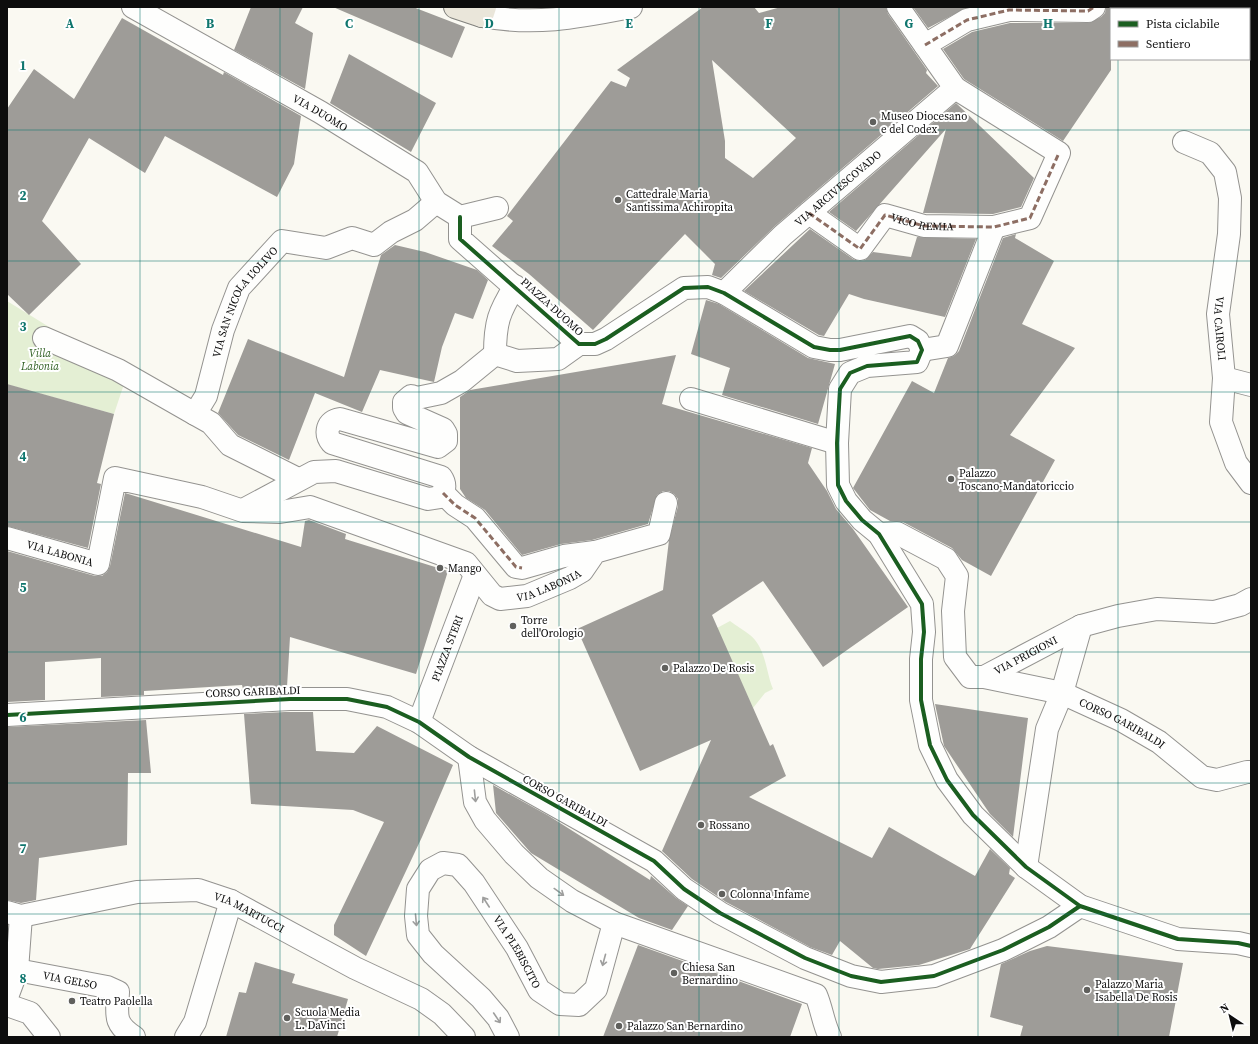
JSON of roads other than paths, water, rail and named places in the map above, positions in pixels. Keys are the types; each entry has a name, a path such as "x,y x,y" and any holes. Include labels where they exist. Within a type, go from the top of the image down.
{"main road":[{"path":"455,7 484,11"}],"street":[{"name":"VIA DUOMO","path":"133,7 320,112 417,172 436,202 460,217"},
{"path":"484,11 508,21 564,19 631,7"},
{"path":"898,7 955,88"},
{"path":"925,46 967,20 1009,10 1088,11 1094,7"},
{"name":"VICO REMIA","path":"809,213 860,249 885,215 924,226 994,227 1030,218 1059,153 955,88"},
{"name":"VIA ARCIVESCOVADO","path":"724,293 783,235 955,88"},
{"name":"VIA CAIROLI","path":"1184,142 1210,153 1225,172 1230,198 1229,234 1218,314 1224,378 1221,422 1236,463 1251,483"},
{"name":"VIA SAN NICOLA L'OLIVO","path":"195,414 206,396 223,330 239,288 282,241 326,248 352,238 374,245 391,232 415,220 436,202"},
{"path":"460,217 497,208"},
{"name":"PIAZZA DUOMO","path":"460,217 460,239 579,344 595,344 606,339 684,288 708,287 724,293 814,347 840,350 910,336 918,341 922,350"},
{"path":"994,227 947,346 922,350 920,358 912,363 867,366 850,373 840,389 837,443 838,485 846,501 862,520 879,534 922,604 924,632 921,659 921,700 930,745 946,780 973,815 1026,867 1080,906 1178,939 1238,943 1251,946"},
{"path":"495,354 495,334 500,310 515,286"},
{"path":"44,338 118,370 211,422 230,445 298,479"},
{"path":"495,354 517,361 558,360 579,344"},
{"path":"243,510 298,479 314,472 336,471 428,499 437,499 443,493 445,484 441,477 332,443 327,436 328,428 332,421 340,419 438,447 446,441 446,434 443,429 407,413 404,408 404,402 411,396 417,398 441,393 462,381 495,354"},
{"path":"1224,378 1251,385"},
{"path":"692,399 837,443"},
{"name":"VIA LABONIA","path":"7,538 98,564 116,478 202,497 243,510"},
{"path":"443,493 455,505 475,518 516,567 522,568 564,556 595,552 659,534 666,503"},
{"path":"243,510 280,512 310,507 466,563 475,575"},
{"name":"VIA PRIGIONI","path":"879,534 897,533 946,559 957,576 953,611 955,657 970,677 984,677 1080,626 1118,616 1157,609 1214,612 1240,605 1251,599"},
{"name":"VIA LABONIA","path":"475,575 492,595 500,599 511,599 527,596 570,578 582,571 595,552"},
{"name":"PIAZZA STERI","path":"419,722 475,575"},
{"path":"1026,867 1047,729 1062,693 1080,626"},
{"name":"CORSO GARIBALDI","path":"984,677 1062,693 1121,720 1159,742 1202,777 1217,780 1251,772"},
{"name":"CORSO GARIBALDI","path":"7,714 250,700 347,699 387,707 419,722 469,757 654,862 684,889 720,913 805,958 851,976 881,982 934,976 1003,950 1049,927 1080,906"},
{"path":"469,757 475,802 485,820 514,854 539,878 572,902 614,923 816,995 822,1007 824,1024 830,1037"},
{"name":"VIA PLEBISCITO","path":"508,1037 498,1018 481,998 433,954 418,935 416,916 418,889 430,870 443,863 458,865 474,883 517,948 539,990 560,1004 579,1004 596,989 614,923"},
{"name":"VIA MARTUCCI","path":"14,914 137,892 198,890 231,901 355,968 421,999 442,1014 464,1037"},
{"path":"186,1037 195,1022 231,901"},
{"path":"7,996 17,970 14,914"},
{"name":"VIA GELSO","path":"17,970 107,987 118,992 117,1021 124,1030 134,1037"},
{"path":"7,1005 30,1013 49,1037"}],"place":[{"name":"Museo Diocesano e del Codex","path":"873,122"},
{"name":"Cattedrale Maria Santissima Achiropita","path":"618,200"},
{"name":"Palazzo Toscano-Mandatoriccio","path":"951,479"},
{"name":"Mango","path":"440,568"},
{"name":"Torre dell'Orologio","path":"513,626"},
{"name":"Palazzo De Rosis","path":"665,668"},
{"name":"Rossano","path":"701,825"},
{"name":"Colonna Infame","path":"722,894"},
{"name":"Chiesa San Bernardino","path":"674,973"},
{"name":"Palazzo Maria Isabella De Rosis","path":"1087,990"},
{"name":"Teatro Paolella","path":"72,1001"},
{"name":"Scuola Media L. DaVinci","path":"287,1018"},
{"name":"Palazzo San Bernardino","path":"619,1026"}],"park label":[{"name":"Villa Labonia","path":"40,359"}]}
